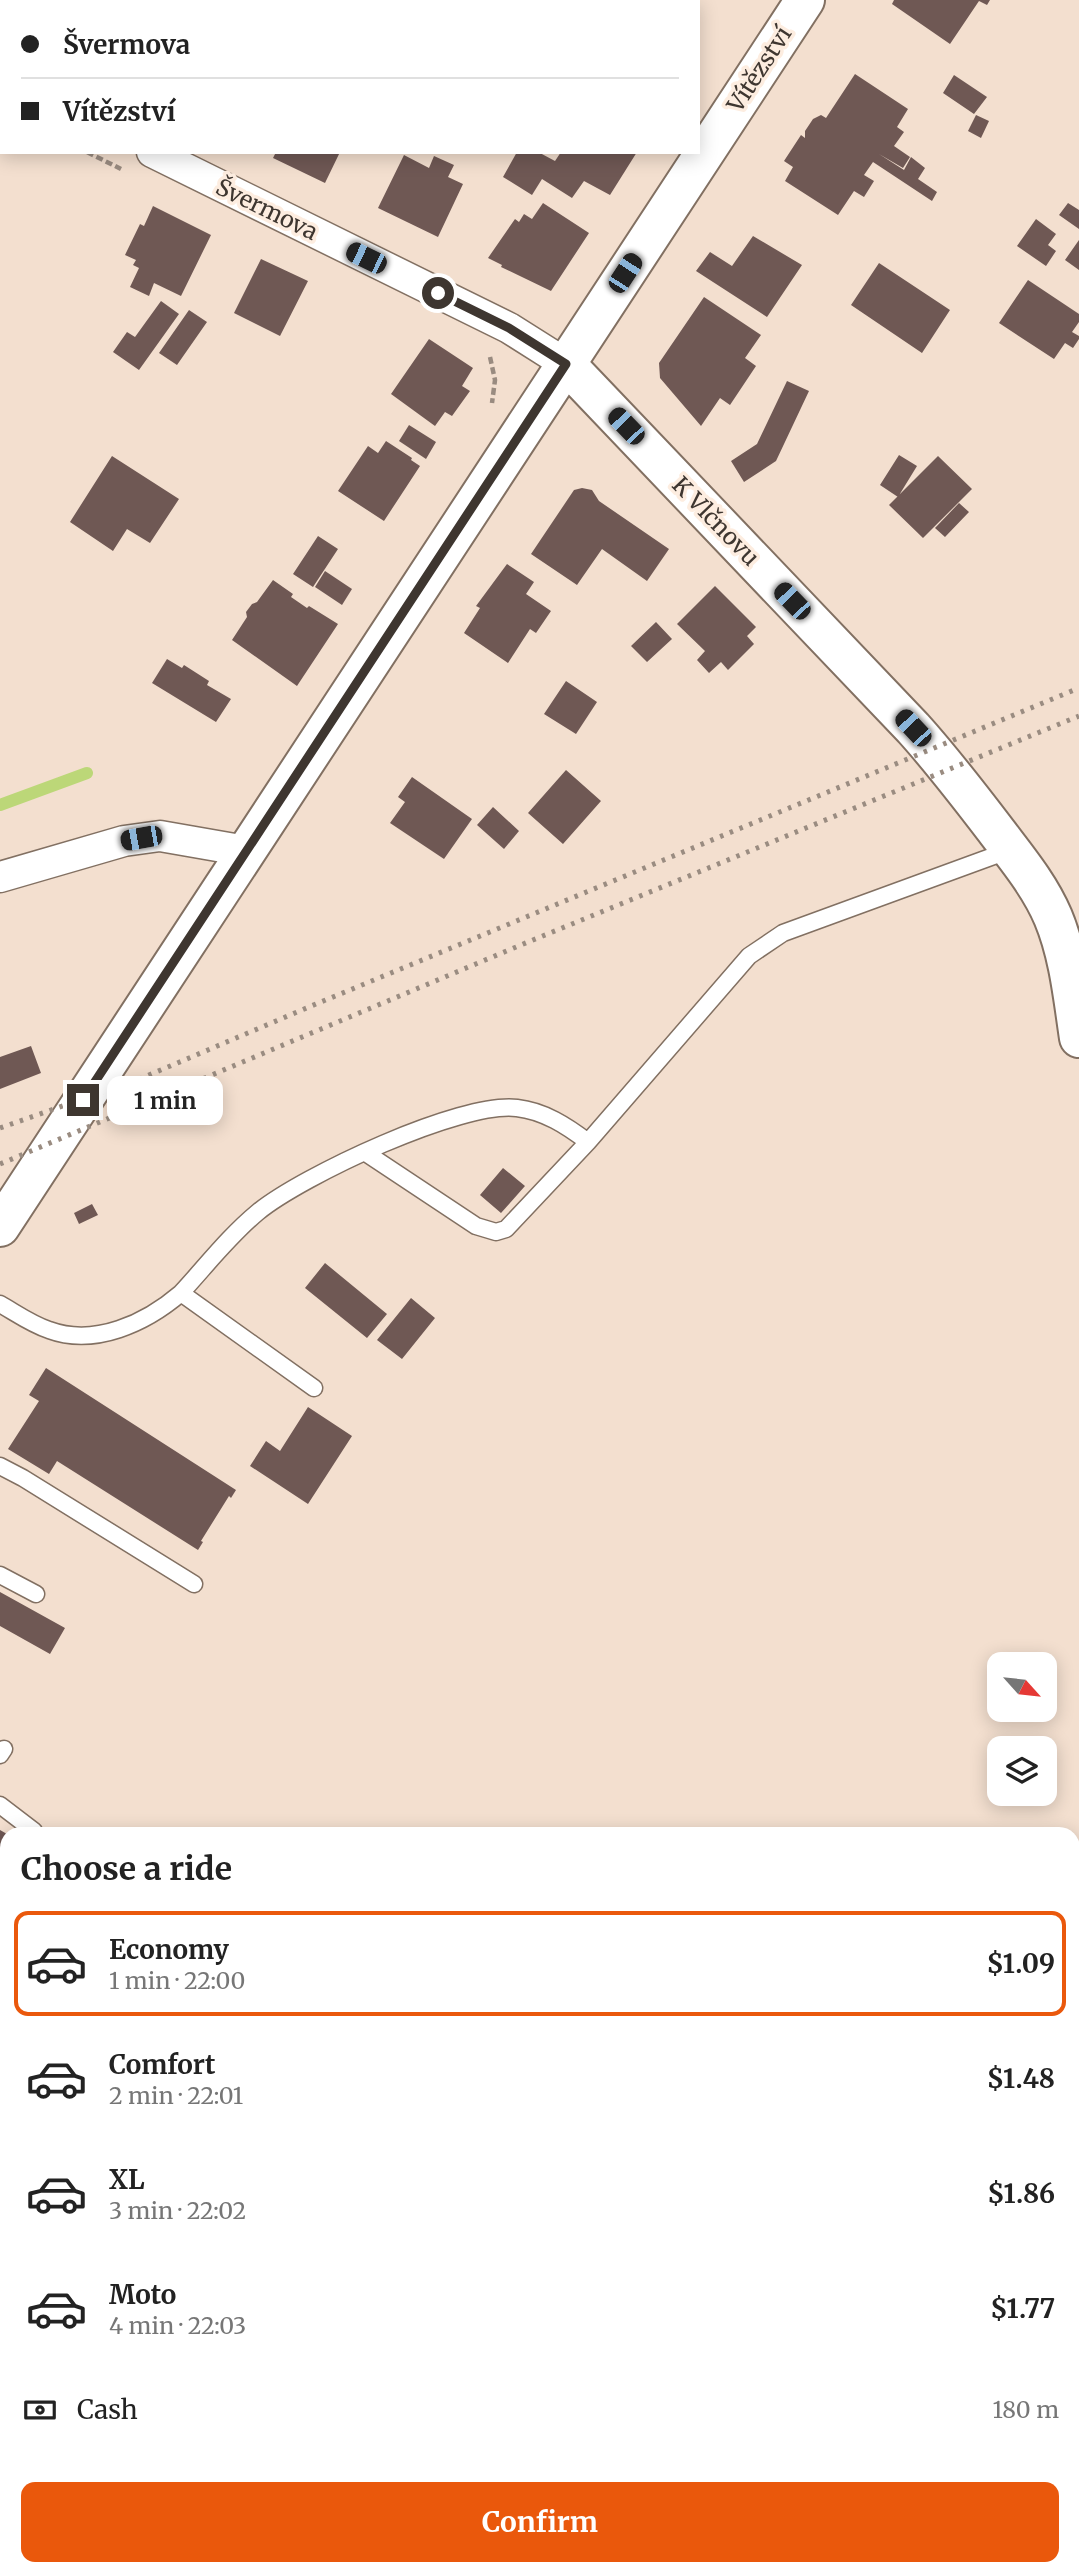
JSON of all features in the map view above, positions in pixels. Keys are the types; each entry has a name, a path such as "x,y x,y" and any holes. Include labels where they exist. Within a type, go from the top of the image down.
{"main road":[{"name":"Vítězství","path":"0,1227 805,0"},
{"name":"K Vlčnovu","path":"566,364 932,749 1010,850 1034,882 1054,919 1067,966 1079,1038"}],"street":[{"name":"Švermova","path":"156,154 509,328 566,364"},
{"path":"0,877 124,841 160,835 246,851"}],"lane":[{"path":"366,1153 476,1226 496,1231 506,1229 588,1142 749,956 765,943 783,933 1010,850"},
{"path":"0,1304 50,1331 78,1336 122,1328 155,1312 181,1293 226,1242 259,1211 293,1189 429,1125 472,1112 516,1108 540,1114 561,1123 588,1142"},
{"path":"181,1293 314,1388"},
{"path":"0,1466 194,1584"},
{"path":"0,1575 36,1594"},
{"path":"0,1805 29,1827"}],"path":[{"path":"488,349 495,380 491,408"}],"building":[{"path":"894,0 990,0 987,5 979,1 950,44 892,4"},
{"path":"855,74 908,109 897,127 904,132 894,146 910,157 903,168 879,154 904,170 911,157 925,168 918,179 937,192 932,201 873,162 864,175 874,181 864,197 854,191 838,215 785,181 793,167 784,161 801,135 805,138 805,131 813,119 821,115 826,118"},
{"path":"954,75 987,97 974,114 943,93"},
{"path":"976,115 989,121 981,138 968,131"},
{"path":"275,154 339,154 325,183 273,158"},
{"path":"516,154 542,154 555,161 560,154 636,154 610,195 584,181 572,198 542,179 532,195 503,177"},
{"path":"404,155 429,168 434,156 454,165 448,177 463,184 438,237 378,208"},
{"path":"543,203 589,233 551,291 488,258 515,219 519,222 524,214 532,219"},
{"path":"1068,203 1079,210 1079,229 1059,215"},
{"path":"153,206 211,235 181,296 154,283 149,296 130,287 139,268 133,265 136,260 125,255 140,224 144,226"},
{"path":"1036,219 1056,234 1048,245 1056,251 1046,266 1017,246"},
{"path":"753,236 802,265 767,317 696,271 710,252 732,266"},
{"path":"1079,240 1079,270 1065,260"},
{"path":"261,259 308,281 280,336 234,313"},
{"path":"879,263 950,310 922,353 851,305"},
{"path":"1028,280 1079,314 1079,322 1072,332 1079,336 1079,339 1073,348 1065,343 1054,359 999,323"},
{"path":"704,297 761,335 745,358 756,366 730,405 720,398 701,426 660,378 659,363"},
{"path":"161,301 179,314 139,370 113,352 127,332 135,337"},
{"path":"189,310 207,322 177,365 159,353"},
{"path":"429,339 473,368 462,386 470,391 452,416 445,412 435,426 391,394"},
{"path":"787,381 809,391 776,461 744,482 731,461 757,444"},
{"path":"409,425 436,442 426,459 399,441"},
{"path":"386,441 420,466 384,521 338,491 368,446 378,453"},
{"path":"899,455 917,466 898,497 880,485"},
{"path":"112,456 179,499 150,543 127,529 113,551 70,522"},
{"path":"938,456 972,489 923,538 889,505"},
{"path":"574,490 592,490 599,501 669,549 647,581 602,549 577,585 531,554"},
{"path":"959,503 969,512 945,537 935,528"},
{"path":"318,536 338,549 313,587 293,574"},
{"path":"507,564 534,582 526,594 551,611 536,633 530,629 508,663 464,633 480,608 476,606"},
{"path":"325,571 352,589 342,605 315,587"},
{"path":"273,580 307,608 309,606 338,624 297,686 232,640 247,617 246,612"},
{"path":"715,586 756,627 747,636 754,644 728,670 721,662 709,673 697,660 705,651 677,624"},
{"path":"656,622 672,639 647,662 631,646"},
{"path":"167,659 182,668 184,665 209,681 207,685 231,699 216,722 152,683"},
{"path":"566,681 597,702 576,734 544,714"},
{"path":"566,770 601,801 563,844 528,813"},
{"path":"412,777 472,819 444,859 390,823 405,802 398,797"},
{"path":"493,807 519,831 504,849 477,825"},
{"path":"31,1046 41,1073 0,1089 0,1057"},
{"path":"503,1168 525,1186 501,1213 480,1195"},
{"path":"92,1204 98,1215 79,1224 74,1213"},
{"path":"325,1263 387,1314 367,1338 305,1288"},
{"path":"411,1298 435,1318 402,1359 377,1340"},
{"path":"46,1368 236,1490 231,1498 229,1496 198,1550 57,1461 49,1474 8,1449 39,1401 29,1395"},
{"path":"308,1407 352,1436 308,1504 250,1466 266,1441 280,1451"},
{"path":"0,1592 65,1628 50,1654 0,1626"}],"waterway":[{"path":"0,805 87,773"}],"railway":[{"path":"0,1128 142,1078 1079,688"},
{"path":"0,1164 528,942 1079,716"}],"route":[{"path":"83,1100 566,364 509,328 438,293"}]}
